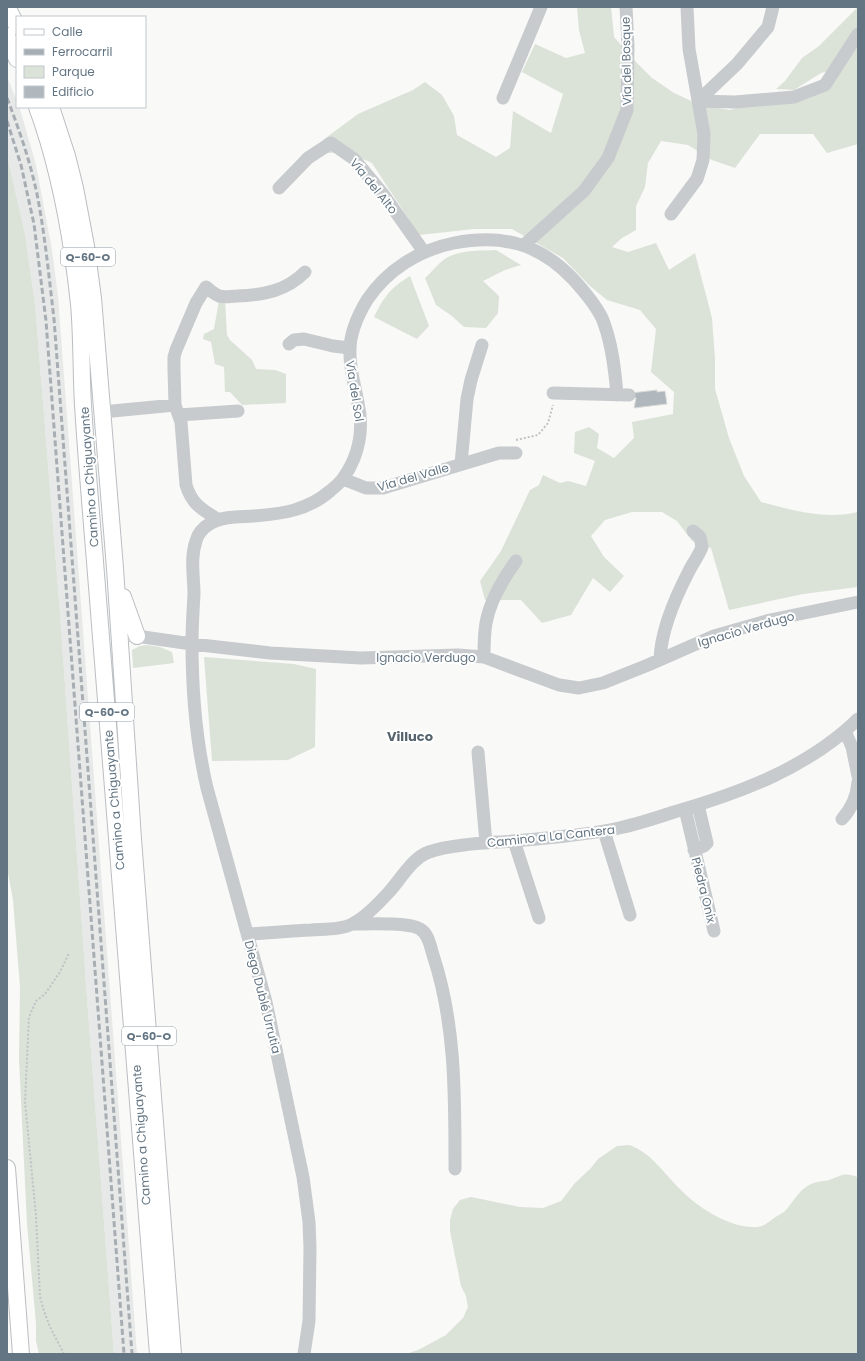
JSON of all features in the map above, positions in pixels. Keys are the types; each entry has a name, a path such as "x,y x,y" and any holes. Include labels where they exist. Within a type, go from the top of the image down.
{"main road":[{"path":"7,7 16,24"},
{"path":"7,36 16,56"},
{"name":"Camino a Chiguayante","path":"37,108 48,139 62,194 76,284 81,333 84,410 99,617 158,1354"},
{"name":"Camino a Chiguayante","path":"51,108 72,175 86,246 92,298 115,568 133,838 173,1354"},
{"path":"115,568 126,606 137,636"},
{"path":"99,617 106,628 114,633 120,634"},
{"path":"103,658 104,652 110,640 120,634"},
{"path":"7,1168 21,1354"}],"street":[{"path":"503,98 541,7"},
{"name":"Vía del Bosque","path":"524,244 584,191 608,158 627,110 628,46 626,7"},
{"path":"672,214 697,179 703,160 704,134 688,49 687,7"},
{"path":"698,101 737,64 768,27 773,7"},
{"path":"698,101 735,102 794,97 825,85 858,34"},
{"name":"Vía del Alto","path":"279,188 308,158 331,143 354,160 383,194 424,252"},
{"name":"Vía del Sol","path":"192,644 194,592 193,560 195,543 200,532 204,528 219,520 230,517 277,514 293,511 317,501 343,479 357,450 361,427 359,406 350,365 350,348 354,326 366,302 373,292 393,272 414,257 448,244 473,240 508,241 524,244 542,253 566,272 581,288 600,315 609,343 615,377 623,395 553,393"},
{"path":"219,520 198,507 188,494 182,434 177,410 174,357 196,303 206,287 222,297 262,294 290,285 305,272"},
{"path":"289,344 294,340 304,339 333,346 350,348"},
{"name":"Vía del Valle","path":"461,464 467,399 471,380 482,345"},
{"path":"102,412 177,410 238,411"},
{"name":"Vía del Valle","path":"343,479 366,488 383,488 500,453 516,453"},
{"path":"660,659 663,640 675,602 702,547 700,537 693,531"},
{"path":"484,657 485,633 489,610 501,583 516,561"},
{"name":"Ignacio Verdugo","path":"120,634 270,653 361,658 458,655 484,657 559,685 579,688 603,682 714,636 776,619 858,602"},
{"name":"Diego Dublé Urrutia","path":"192,644 195,705 204,776 248,934 272,1028 306,1199 310,1248 310,1297 304,1354"},
{"name":"Camino a La Cantera","path":"248,934 334,928 354,924 370,912 421,856 429,852 486,842 514,841 604,831 626,826 738,792 775,775 819,750 845,731 858,719"},
{"path":"845,731 852,747 858,776"},
{"path":"478,752 486,842"},
{"path":"842,819 848,813 855,801 858,782"},
{"name":"Piedra Onix","path":"694,850 704,846 706,843 698,805"},
{"name":"Piedra Onix","path":"684,809 714,931"},
{"path":"604,831 630,915"},
{"path":"514,841 539,918"},
{"path":"354,924 409,925 420,929 428,938 440,980 450,1033 453,1077 455,1169"}],"path":[{"path":"516,453 516,440 538,436 548,423 554,401 553,393"},
{"path":"64,1354 46,1317 40,1296 36,1216 25,1102 29,1017 36,1001 45,994 60,972 69,953"}],"shaded area":[{"path":"7,76 16,99 16,108 20,109 36,165 52,250 58,296 137,1354 114,1354 59,600 35,304 25,234 7,155"}],"green space":[{"path":"577,7 611,7 614,37 652,78 674,93 700,105 730,110 751,104 778,103 810,98 829,85 843,67 821,73 794,90 776,89 785,81 802,58 819,46 858,7 858,144 827,153 813,134 760,134 735,168 712,160 688,145 661,141 648,163 645,187 636,206 636,230 622,238 612,247 628,252 656,243 669,270 695,253 712,318 715,359 715,389 729,438 744,476 761,502 809,513 834,515 858,512 858,587 803,594 729,610 711,548 692,541 677,521 662,512 632,512 605,520 591,536 604,557 624,576 610,592 593,578 571,615 542,623 521,600 485,600 480,581 501,551 530,490 539,485 543,475 560,483 568,481 586,486 595,461 574,453 575,432 589,427 599,434 597,448 614,458 634,438 632,422 673,414 674,392 651,372 656,329 640,310 607,300 590,286 563,258 512,229 474,229 419,235 372,163 347,152 328,153 323,140 358,114 413,90 425,82 442,95 454,116 457,135 496,157 510,148 513,111 551,133 563,94 522,72 535,44 566,58 585,53 579,30"},
{"path":"7,155 25,234 35,304 59,600 114,1354 39,1354 36,1341 36,1323 27,1224 19,1059 20,987 13,900 7,859"},
{"path":"496,250 521,265 505,270 483,281 499,296 498,313 486,328 464,327 452,316 436,305 425,278 441,262 453,255 475,251"},
{"path":"410,276 429,326 417,339 374,317 392,289"},
{"path":"225,299 227,335 230,340 252,360 256,369 275,370 286,374 286,403 242,405 230,392 225,392 224,367 215,364 211,342 203,339 204,334 214,329 219,300"},
{"path":"147,645 160,647 172,652 174,663 133,668 132,650 140,646"},
{"path":"204,657 294,664 316,669 315,747 288,760 212,761"},
{"path":"629,1145 637,1148 651,1158 681,1190 704,1209 733,1224 743,1226 759,1227 766,1224 784,1212 800,1192 812,1184 843,1175 858,1177 858,1354 406,1354 418,1350 446,1335 463,1318 468,1307 466,1296 461,1286 450,1231 450,1220 453,1209 460,1200 471,1197 520,1207 543,1208 561,1201 575,1183 598,1159 617,1146"}],"building":[{"path":"657,390 657,392 665,391 667,404 634,408 636,398 631,393"}],"railway":[{"path":"7,98 24,145 37,194 45,240 54,319 132,1354"},
{"path":"7,121 21,165 34,224 46,321 124,1354"}],"district":[{"name":"Villuco","path":"410,736"}]}
